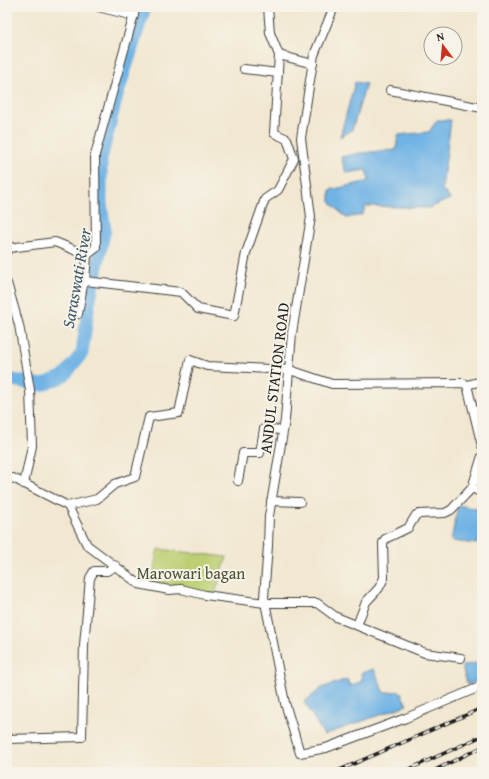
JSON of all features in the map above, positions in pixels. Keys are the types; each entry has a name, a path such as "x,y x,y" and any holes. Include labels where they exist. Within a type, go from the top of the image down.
{"street":[{"path":"98,7 134,16"},
{"path":"78,314 85,281 87,255 96,248 95,155 136,7"},
{"path":"85,281 181,292 198,309 234,316 246,253 264,199 278,190 294,159 287,140 274,133 279,55 270,33 268,7"},
{"name":"ANDUL STATION ROAD","path":"334,7 314,55 301,138 311,217 292,333 290,370 283,430 268,516 268,546 264,597 285,702 300,753 326,748 406,718 482,686"},
{"path":"279,55 313,64"},
{"path":"244,69 278,73"},
{"path":"390,90 482,108"},
{"path":"7,251 9,248 55,242 87,255"},
{"path":"7,283 19,325 30,390 32,446 24,484"},
{"path":"68,506 97,499 115,484 135,477 149,417 179,413 190,360 207,366 290,370 332,384 463,383 467,385 482,381"},
{"path":"467,385 482,446"},
{"path":"238,481 243,453 260,453 264,430 283,430"},
{"path":"356,625 366,602 379,588 384,578 383,543 385,539 408,528 416,515 445,513 451,510 472,488 482,456"},
{"path":"7,480 13,478 68,506 87,545 139,584 169,590 181,589 205,595 265,603 316,604 336,617 424,653 461,658"},
{"path":"472,488 482,493"},
{"path":"271,501 300,502"},
{"path":"7,739 82,737 84,645 90,578 94,571 107,571 116,566"}],"green space":[{"name":"Marowari bagan","path":"158,549 227,557 214,596 150,586"}],"water":[{"path":"355,82 366,84 352,130 340,137"},
{"path":"437,120 451,120 442,189 450,199 429,208 366,206 362,215 346,218 330,202 330,190 369,181 366,170 346,173 341,157 360,153 396,150 398,135 429,132"},
{"path":"458,505 482,510 482,534 477,544 451,541"},
{"path":"482,662 482,679 467,685 462,666"},
{"path":"374,669 384,693 400,691 407,705 324,735 304,702 322,688 347,679 350,686 362,681 361,673"}],"waterway":[{"name":"Saraswati River","path":"7,379 42,385 64,376 82,353 89,303 105,229 101,204 101,159 116,99 145,7"}],"railway":[{"path":"335,772 482,708"},
{"path":"403,772 482,736"},
{"path":"431,772 482,747"}]}
